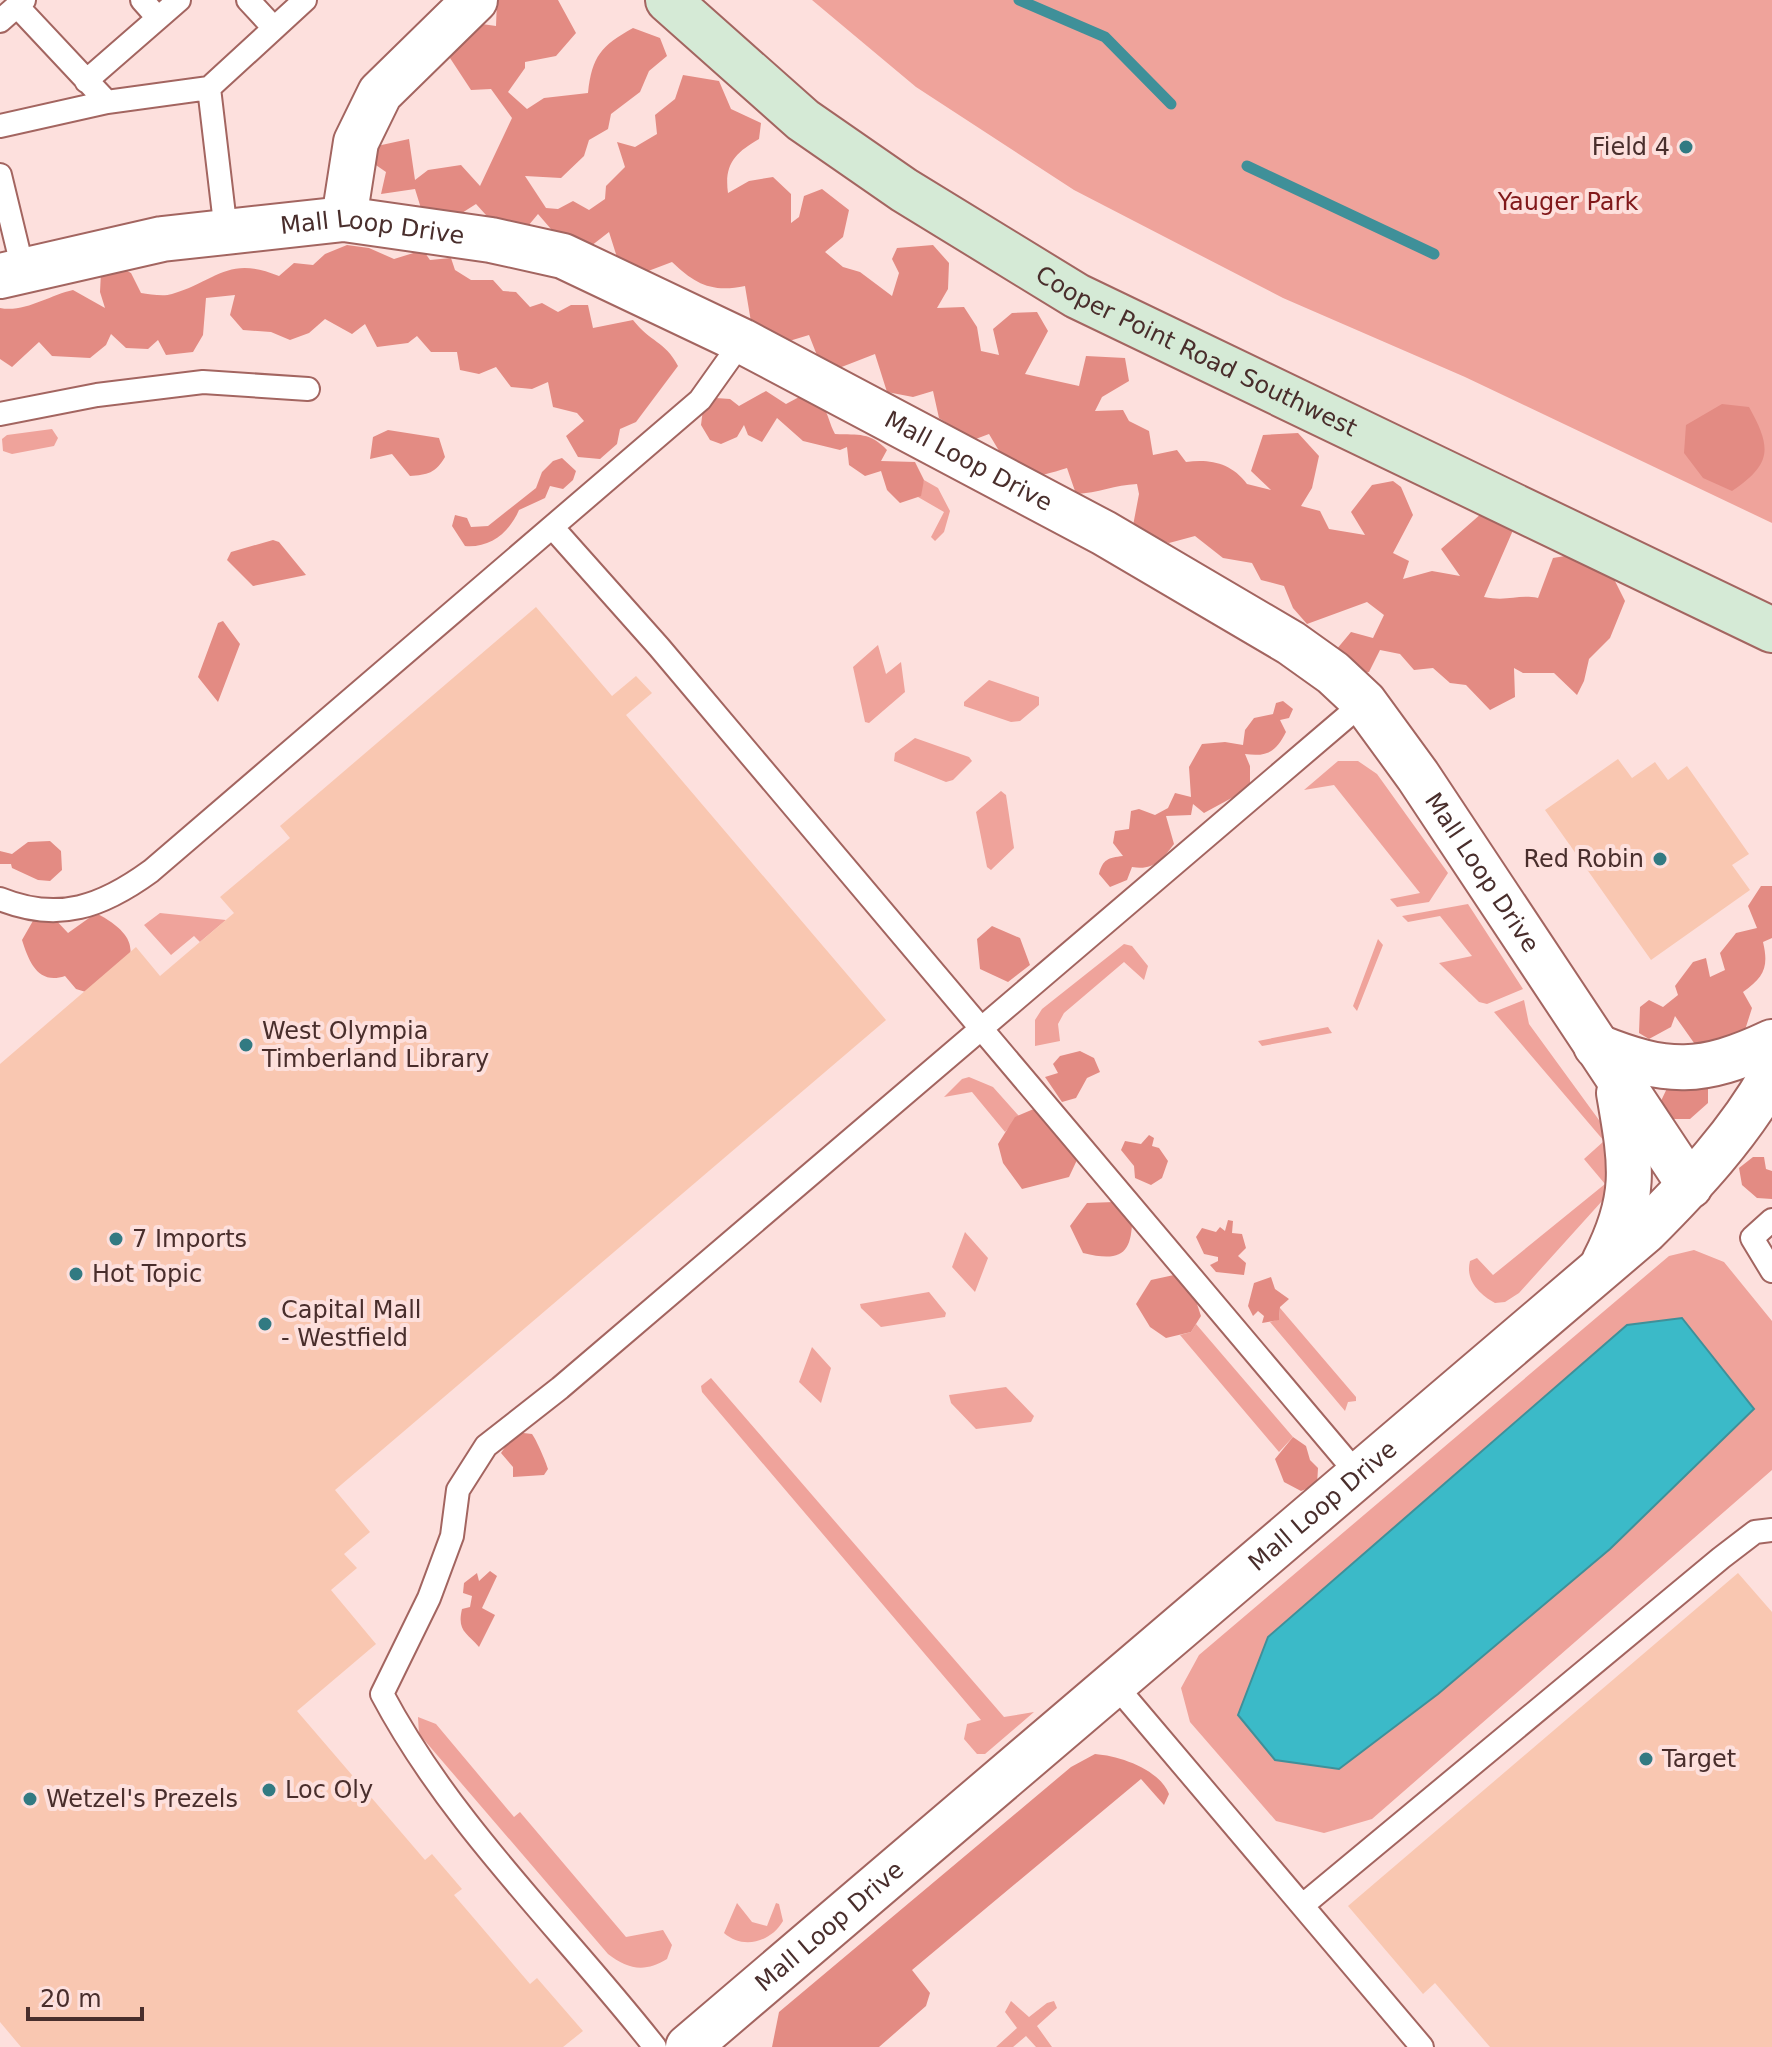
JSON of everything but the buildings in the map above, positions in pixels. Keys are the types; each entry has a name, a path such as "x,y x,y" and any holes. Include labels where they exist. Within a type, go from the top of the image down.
{"main road":[{"name":"Cooper Point Road Southwest","path":"668,0 803,120 904,190 1077,296 1772,630"}],"street":[{"path":"344,219 356,142 380,93 475,0"},
{"name":"Mall Loop Drive","path":"12,273 162,239 344,219 491,240 563,256 742,341 1104,533 1291,643 1333,673 1364,702 1418,776 1690,1186 1600,1270 1116,1686 683,2046"},
{"path":"1600,1270 1623,1226 1632,1173 1606,1060 1693,1069 1744,1055 1772,1042"},
{"path":"1690,1186 1728,1139 1772,1075"}],"lane":[{"path":"142,0 158,18"},
{"path":"86,81 179,0"},
{"path":"248,0 274,28"},
{"path":"0,126 107,102 209,88 305,0"},
{"path":"0,21 20,3 107,102"},
{"path":"209,88 226,232"},
{"path":"0,175 12,273"},
{"path":"0,899 48,910 86,908 121,893 700,400 742,341"},
{"path":"0,414 97,395 203,382 308,389"},
{"path":"553,528 659,647 1360,1477"},
{"path":"683,2046 506,1870 417,1755 382,1694 429,1598 452,1536 458,1490 486,1446 571,1379 979,1027 1364,702"},
{"path":"1772,1220 1752,1238 1772,1271"},
{"path":"1303,1905 1721,1558 1755,1532 1772,1530"},
{"path":"1116,1686 1422,2047"}],"green space":[{"name":"Yauger Park","path":"812,0 1772,0 1772,523 1465,377 1283,298 1074,190 916,87"},
{"path":"52,429 58,438 54,446 12,454 3,451 2,439 7,435"},
{"path":"924,480 938,488 950,511 944,532 935,541 931,537 944,512 918,497"},
{"path":"878,645 886,674 901,662 905,692 869,723 865,722 853,667"},
{"path":"989,680 1039,697 1039,705 1020,721 1011,722 964,706 964,702"},
{"path":"915,738 969,757 972,761 953,780 946,782 894,761 895,753"},
{"path":"1338,761 1358,761 1377,774 1448,873 1429,902 1397,907 1390,899 1420,893 1334,785 1304,790"},
{"path":"1001,791 1006,795 1014,848 991,870 987,867 976,812"},
{"path":"1468,904 1523,989 1487,1004 1479,1002 1439,963 1472,956 1440,916 1408,922 1402,916"},
{"path":"160,913 226,920 200,942 194,936 171,955 144,925"},
{"path":"1378,939 1383,945 1357,1011 1353,1006"},
{"path":"1124,944 1132,946 1148,966 1144,980 1124,962 1064,1013 1058,1024 1060,1041 1035,1046 1035,1020 1042,1009"},
{"path":"1524,1000 1529,1024 1607,1131 1621,1180 1519,1293 1505,1302 1495,1303 1471,1280 1470,1261 1477,1258 1493,1275 1605,1184 1584,1159 1604,1141 1494,1012"},
{"path":"1328,1027 1332,1033 1262,1046 1258,1041"},
{"path":"969,1077 993,1087 1019,1116 1005,1132 972,1092 944,1097 962,1079"},
{"path":"965,1232 988,1258 975,1292 952,1267"},
{"path":"1694,1250 1724,1262 1772,1321 1772,1470 1372,1819 1324,1833 1276,1821 1190,1722 1181,1688 1199,1655 1669,1256"},
{"path":"929,1292 946,1313 945,1317 881,1327 860,1304"},
{"path":"1280,1308 1356,1397 1356,1401 1348,1402 1345,1411 1270,1322 1279,1319"},
{"path":"1196,1324 1293,1437 1279,1452 1180,1335 1191,1332"},
{"path":"812,1347 831,1368 821,1403 799,1382"},
{"path":"711,1378 1004,1717 1034,1712 985,1754 977,1754 964,1739 967,1724 981,1720 702,1392 701,1386"},
{"path":"1006,1387 1034,1416 1031,1422 976,1429 951,1403 949,1395"},
{"path":"418,1717 436,1724 514,1817 520,1812 626,1937 663,1930 672,1945 667,1959 644,1968 629,1966 608,1954 419,1734"},
{"path":"737,1903 752,1922 767,1926 776,1903 779,1904 783,1921 764,1939 748,1942 731,1938 724,1933"},
{"path":"1011,2001 1029,2017 1054,2001 1057,2008 1037,2026 1052,2047 1036,2047 1026,2036 1013,2047 996,2047 1017,2028 1005,2012"}],"shaded area":[{"path":"497,0 558,0 576,33 556,56 525,62 525,68 508,92 527,109 544,98 588,93 592,70 600,53 633,28 660,38 667,56 649,71 640,92 611,114 608,129 589,140 584,156 561,178 525,176 546,208 558,209 573,201 589,210 605,199 606,186 625,167 617,142 635,147 657,134 655,115 675,99 683,75 719,81 731,109 761,123 759,139 733,160 728,174 728,193 749,181 773,177 791,194 791,223 799,217 804,196 822,189 849,210 843,237 825,252 843,267 860,272 892,296 899,273 892,259 897,248 933,245 949,263 948,289 937,308 964,307 977,327 981,351 999,355 993,329 1012,313 1037,312 1048,331 1025,374 1079,386 1086,356 1125,358 1129,381 1102,397 1095,411 1123,410 1129,421 1149,431 1153,455 1177,450 1186,462 1220,464 1234,471 1247,484 1271,490 1251,471 1263,435 1298,433 1319,456 1312,488 1301,506 1320,511 1329,529 1365,535 1351,512 1372,485 1393,481 1401,487 1413,515 1393,553 1409,561 1403,579 1432,571 1460,576 1441,549 1482,513 1514,528 1484,597 1538,598 1553,558 1583,553 1611,573 1625,601 1610,638 1589,659 1577,695 1554,673 1523,673 1514,668 1515,697 1490,710 1466,685 1450,683 1433,668 1414,670 1400,654 1380,650 1369,672 1349,675 1336,650 1351,632 1373,638 1384,615 1367,602 1307,624 1293,608 1284,586 1261,580 1252,563 1223,558 1195,536 1169,543 1132,531 1139,494 1137,484 1076,494 1067,468 1037,476 1019,474 1005,460 989,434 973,440 939,418 933,391 913,397 887,392 875,354 839,368 820,363 809,335 786,342 752,328 745,286 723,288 705,285 672,262 643,273 621,270 609,232 591,246 563,243 538,214 528,226 496,226 476,204 454,218 424,218 415,189 381,194 386,172 370,161 377,146 409,139 415,180 428,170 461,165 480,186 512,118 491,89 471,90 450,58 475,23 496,26"},
{"path":"347,245 369,248 394,259 423,250 430,260 451,258 455,270 471,280 493,280 503,291 516,292 530,307 542,303 558,312 571,305 588,305 593,328 633,320 668,351 678,366 636,422 620,429 617,444 600,459 578,457 566,436 584,421 577,413 553,407 548,382 532,389 511,387 496,367 479,374 460,370 457,352 431,352 417,336 408,343 377,347 365,324 352,334 325,319 309,333 290,340 271,332 243,330 230,315 235,295 206,298 203,335 193,352 166,355 158,340 148,349 126,348 111,334 106,345 90,358 52,356 39,342 12,367 0,359 0,308 28,306 73,290 105,308 100,292 101,272 114,264 131,273 141,293 165,295 235,269 262,270 279,276 294,263 313,265 325,254"},
{"path":"766,391 786,404 801,396 822,406 835,434 864,436 881,444 887,450 881,461 915,462 924,480 921,496 900,503 887,490 881,471 865,476 849,465 847,447 840,450 803,441 777,418 762,442 748,435 744,425 737,437 721,444 710,440 701,425 703,409 716,398 730,399 739,406"},
{"path":"1722,404 1749,407 1764,444 1764,454 1755,472 1732,491 1703,478 1684,453 1686,425"},
{"path":"388,430 439,438 445,457 430,472 410,476 392,454 370,459 373,437"},
{"path":"562,458 576,471 573,480 563,489 550,486 545,498 519,510 510,526 490,542 465,546 452,526 455,515 467,518 471,527 488,526 536,488 542,472 553,461"},
{"path":"273,540 279,542 306,575 253,586 227,560 231,552"},
{"path":"223,621 240,644 218,702 198,677 218,623"},
{"path":"1283,701 1293,709 1289,718 1280,720 1286,732 1278,744 1265,754 1245,754 1250,766 1250,788 1204,813 1193,804 1191,815 1166,816 1174,844 1170,850 1151,866 1132,867 1127,880 1110,887 1099,874 1107,860 1123,856 1113,843 1115,831 1129,829 1131,811 1139,809 1155,815 1168,808 1175,793 1191,797 1189,767 1202,744 1225,742 1243,745 1245,730 1254,718 1273,714 1276,703"},
{"path":"50,841 61,851 62,870 50,881 38,880 12,868 11,864 0,864 0,851 12,854 28,842"},
{"path":"1761,886 1772,886 1772,938 1763,942 1763,971 1743,992 1752,1008 1745,1030 1699,1050 1675,1016 1671,1027 1649,1039 1639,1033 1640,1007 1649,1000 1663,1007 1678,995 1675,986 1693,962 1706,958 1710,977 1725,970 1720,953 1736,933 1757,928 1748,906"},
{"path":"96,913 123,933 129,942 130,952 122,973 102,997 76,989 65,976 56,978 41,974 28,956 22,940 34,919 53,917 68,933"},
{"path":"992,926 1020,938 1030,965 1008,982 980,969 977,939"},
{"path":"1080,1051 1094,1058 1100,1072 1087,1078 1076,1098 1062,1102 1045,1077 1058,1073 1053,1064 1060,1056"},
{"path":"1670,1082 1708,1085 1708,1103 1690,1119 1673,1119 1660,1103"},
{"path":"1036,1108 1072,1126 1077,1160 1069,1177 1022,1189 1003,1163 998,1144 1015,1117"},
{"path":"1149,1135 1154,1138 1152,1146 1159,1148 1168,1161 1162,1178 1151,1185 1135,1178 1134,1166 1121,1150 1125,1141 1141,1144"},
{"path":"1753,1157 1764,1157 1766,1169 1772,1171 1772,1199 1757,1198 1742,1185 1739,1168"},
{"path":"1114,1202 1132,1213 1127,1246 1123,1252 1108,1257 1083,1253 1070,1226 1087,1203"},
{"path":"1228,1220 1233,1221 1232,1233 1242,1234 1246,1248 1238,1256 1246,1263 1244,1275 1216,1272 1210,1265 1218,1261 1218,1257 1204,1254 1196,1237 1202,1228 1216,1232 1220,1227 1225,1231"},
{"path":"1174,1275 1191,1286 1201,1316 1191,1332 1166,1338 1150,1327 1136,1304 1151,1280"},
{"path":"1271,1277 1275,1289 1289,1299 1280,1307 1279,1320 1262,1323 1264,1316 1258,1311 1253,1316 1248,1306 1254,1283"},
{"path":"515,1432 532,1434 548,1469 544,1475 513,1477 513,1467 501,1453"},
{"path":"1293,1437 1306,1446 1310,1460 1318,1468 1317,1485 1301,1491 1284,1482 1275,1459"},
{"path":"490,1571 497,1576 482,1608 495,1615 479,1647 462,1627 462,1609 470,1607 472,1596 463,1593 464,1583 477,1573 479,1581"},
{"path":"1095,1754 1138,1765 1157,1777 1169,1794 1164,1805 1141,1779 912,1970 930,1993 926,2006 879,2047 772,2047 779,2012 1071,1767"}],"water":[{"path":"1682,1318 1754,1409 1610,1549 1438,1694 1339,1769 1275,1760 1238,1715 1268,1637 1627,1325"}],"waterway":[{"path":"1019,0 1105,37 1171,104"},
{"path":"1247,166 1434,254"}],"place":[{"name":"Field 4","path":"1686,147"},
{"name":"Red Robin","path":"1660,859"},
{"name":"West Olympia Timberland Library","path":"246,1045"},
{"name":"7 Imports","path":"116,1239"},
{"name":"Hot Topic","path":"76,1274"},
{"name":"Capital Mall - Westfield","path":"265,1324"},
{"name":"Target","path":"1646,1759"},
{"name":"Loc Oly","path":"269,1790"},
{"name":"Wetzel's Prezels","path":"30,1799"}]}
